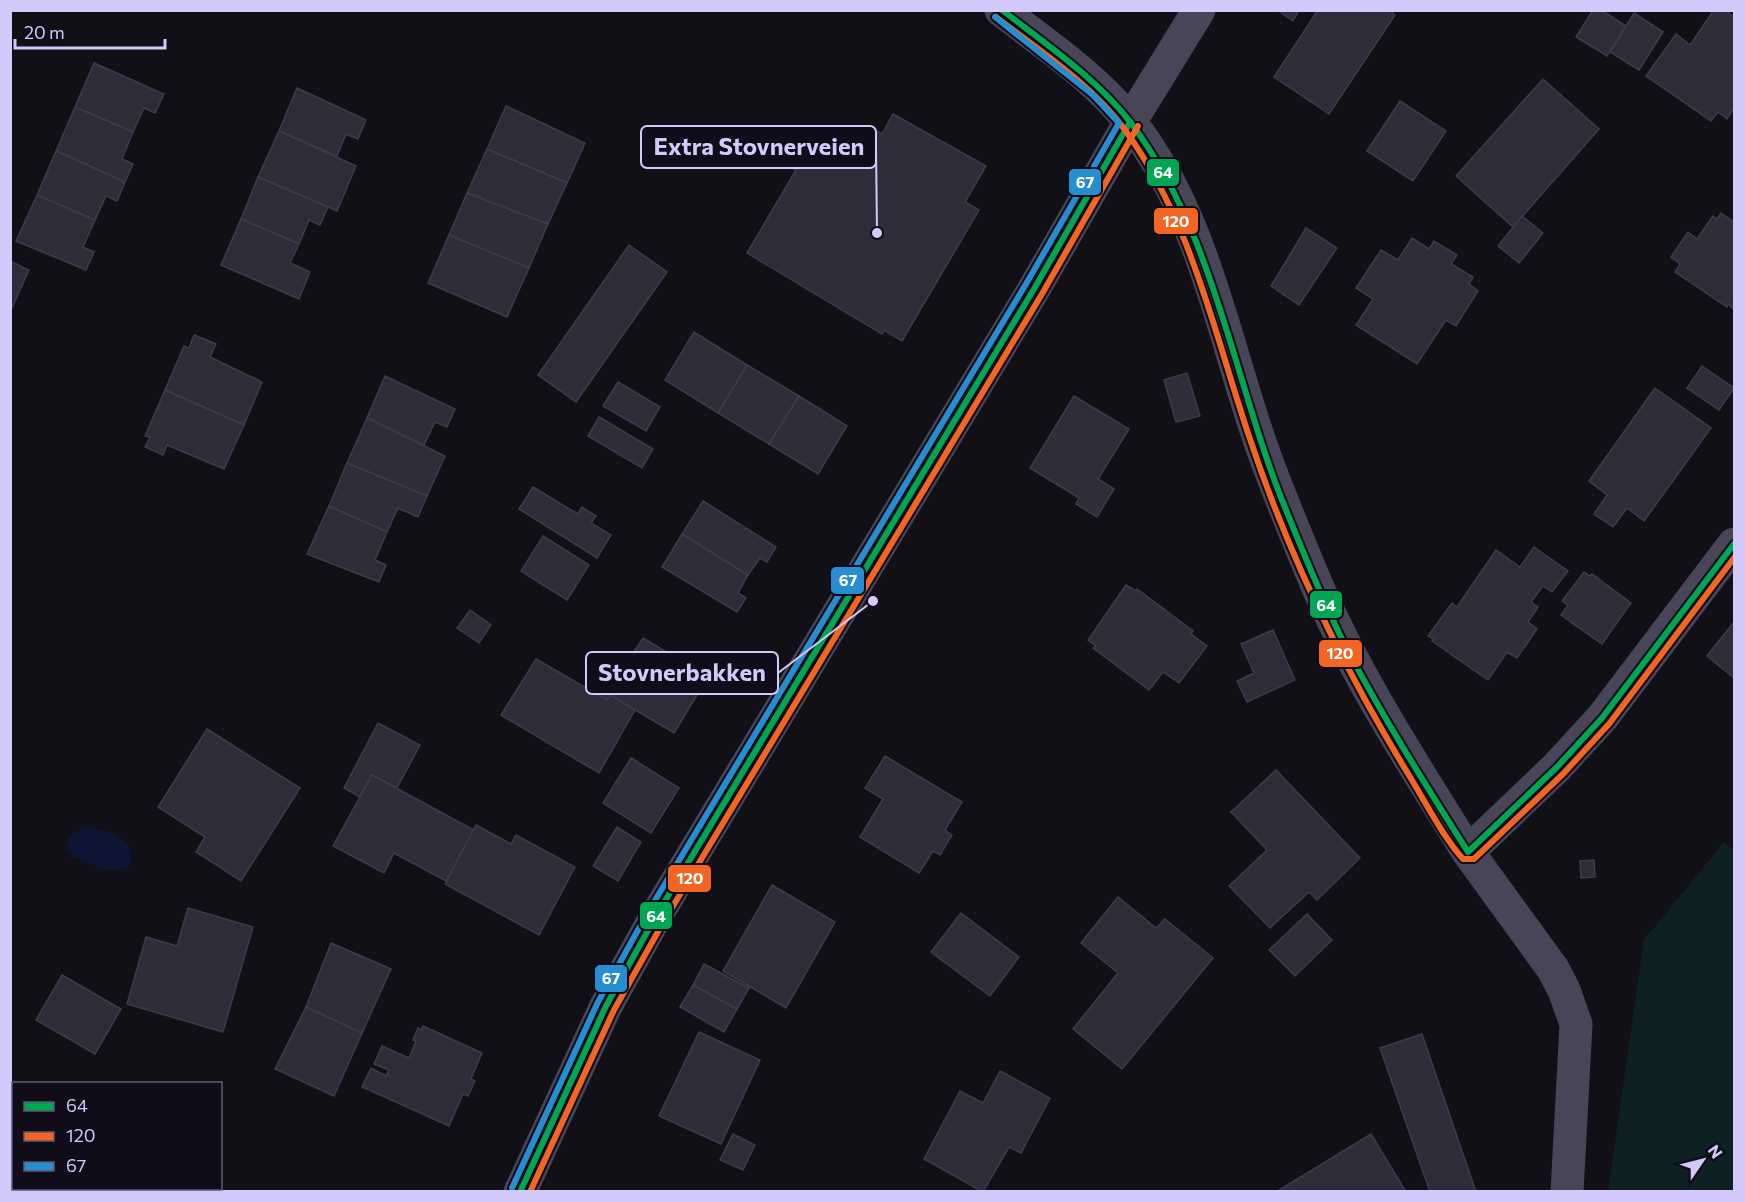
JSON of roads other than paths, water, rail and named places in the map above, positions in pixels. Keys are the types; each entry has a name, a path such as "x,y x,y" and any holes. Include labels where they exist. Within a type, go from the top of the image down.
{"street":[{"path":"1001,10 1099,88 1130,122 1154,156 1177,199 1200,251 1258,436 1311,571 1374,698 1468,852 1552,969 1564,990 1576,1024 1567,1191"},
{"path":"520,1191 606,1006 656,916 1034,289 1130,122 1199,10"},
{"path":"1468,852 1557,767 1602,718 1734,544"}],"water":[{"path":"85,825 112,833 126,842 132,857 130,867 123,870 108,870 72,857 67,849 68,838"}],"place":[{"name":"Extra Stovnerveien","path":"877,233"},
{"name":"Stovnerbakken","path":"873,601"}]}
